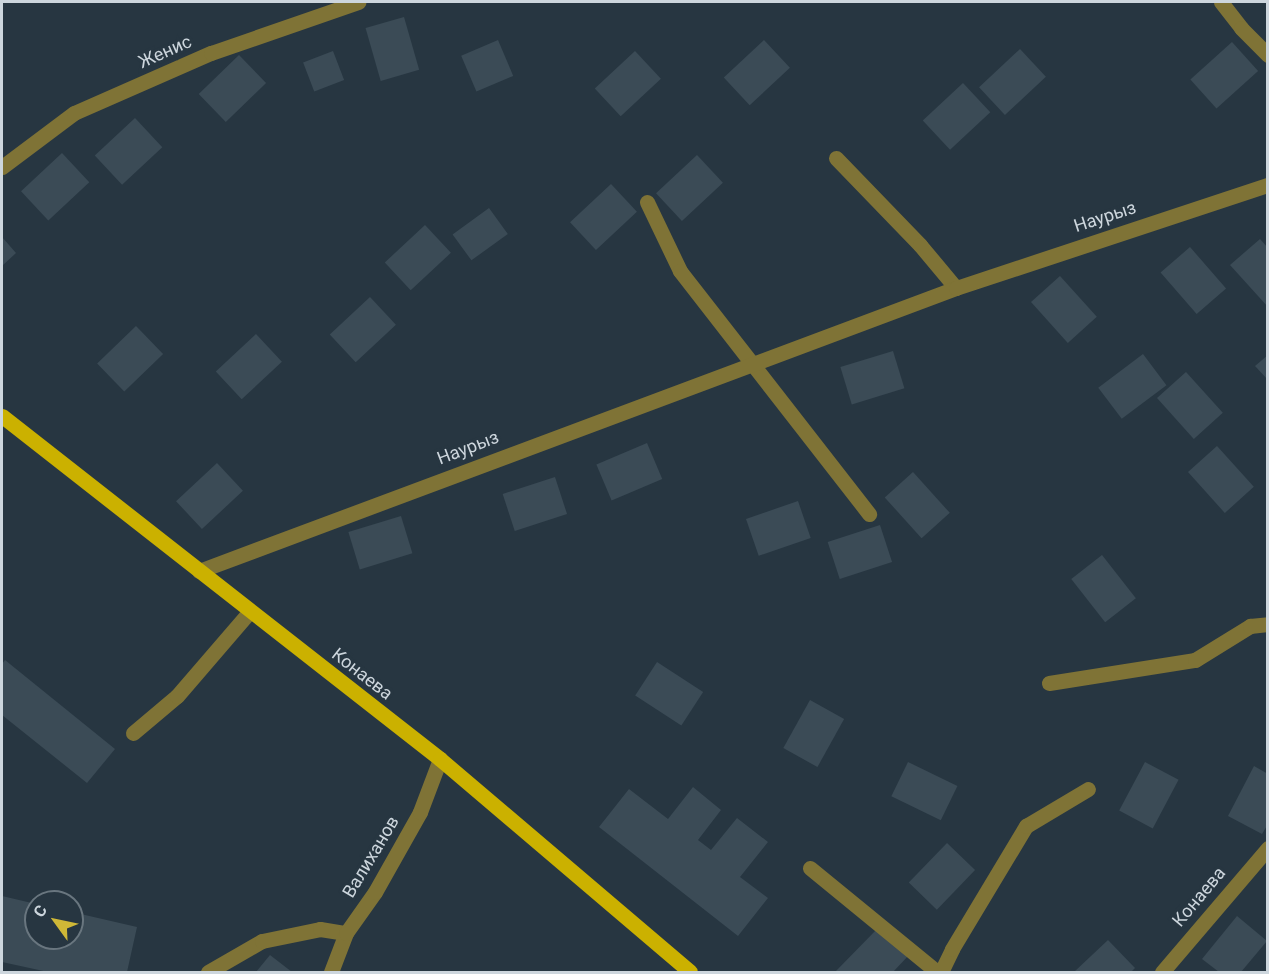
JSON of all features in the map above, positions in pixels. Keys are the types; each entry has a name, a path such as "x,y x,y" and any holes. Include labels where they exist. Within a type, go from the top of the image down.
{"main road":[{"name":"Конаева","path":"2,416 440,759 690,972"}],"street":[{"name":"Женис","path":"2,167 74,113 211,53 358,2"},
{"path":"1221,2 1241,28 1268,55"},
{"path":"836,158 920,245 956,288"},
{"name":"Наурыз","path":"199,571 956,288 1268,185"},
{"path":"647,202 680,271 869,514"},
{"path":"134,733 177,696 250,611"},
{"path":"1049,683 1195,660 1250,626 1268,624"},
{"name":"Валиханов","path":"331,972 346,933 375,892 420,812 440,759"},
{"path":"810,868 939,972 1026,826 1089,789"},
{"name":"Конаева","path":"1162,972 1268,848"},
{"path":"208,972 262,941 320,929 346,933"}],"building":[{"path":"404,17 419,70 381,81 366,28"},
{"path":"498,40 513,76 476,92 461,56"},
{"path":"764,40 790,68 750,105 724,78"},
{"path":"1232,42 1258,71 1216,108 1190,79"},
{"path":"1020,49 1046,77 1005,115 979,87"},
{"path":"333,51 344,80 314,91 303,62"},
{"path":"635,51 661,79 621,116 595,89"},
{"path":"239,55 266,83 226,122 199,94"},
{"path":"963,83 990,112 950,150 923,121"},
{"path":"135,118 162,147 122,185 95,156"},
{"path":"62,153 89,182 48,220 21,191"},
{"path":"697,155 723,183 682,221 656,193"},
{"path":"611,184 637,212 596,250 570,222"},
{"path":"489,208 508,234 471,260 453,234"},
{"path":"425,225 451,253 411,290 385,263"},
{"path":"2,237 16,253 2,266"},
{"path":"1260,239 1268,248 1268,307 1230,265"},
{"path":"1190,247 1226,289 1197,314 1161,273"},
{"path":"1060,276 1097,317 1068,343 1031,302"},
{"path":"370,297 396,325 356,362 330,335"},
{"path":"136,326 163,354 124,392 97,364"},
{"path":"256,334 282,362 242,399 216,372"},
{"path":"893,351 904,388 852,404 840,367"},
{"path":"1143,354 1166,385 1122,419 1098,388"},
{"path":"1268,355 1268,380 1255,366"},
{"path":"1186,372 1223,413 1194,439 1157,398"},
{"path":"647,443 662,479 612,500 596,464"},
{"path":"1217,446 1254,487 1225,513 1188,472"},
{"path":"217,463 243,491 202,529 176,501"},
{"path":"913,472 950,513 922,538 885,497"},
{"path":"555,477 567,514 515,531 503,494"},
{"path":"798,501 811,538 759,556 746,519"},
{"path":"401,516 412,553 360,569 348,532"},
{"path":"880,525 892,562 840,579 828,542"},
{"path":"1102,555 1136,598 1105,622 1071,579"},
{"path":"5,660 115,749 87,783 2,715 2,664"},
{"path":"657,662 703,692 681,726 635,696"},
{"path":"810,700 844,719 817,767 783,748"},
{"path":"908,762 957,786 941,820 891,796"},
{"path":"1145,762 1179,780 1153,828 1119,811"},
{"path":"1254,766 1268,774 1268,824 1262,834 1228,816"},
{"path":"693,787 721,810 698,840 711,850 737,818 768,842 740,877 768,898 738,936 599,827 629,789 668,819"},
{"path":"947,843 975,870 937,910 909,883"},
{"path":"2,896 24,901 24,950 84,950 84,915 137,927 127,972 48,972 2,962"},
{"path":"1237,916 1267,941 1241,972 1219,972 1202,959"},
{"path":"879,927 909,955 893,972 835,972"},
{"path":"1108,940 1135,968 1131,972 1074,972"},
{"path":"270,955 292,972 256,972"}]}
